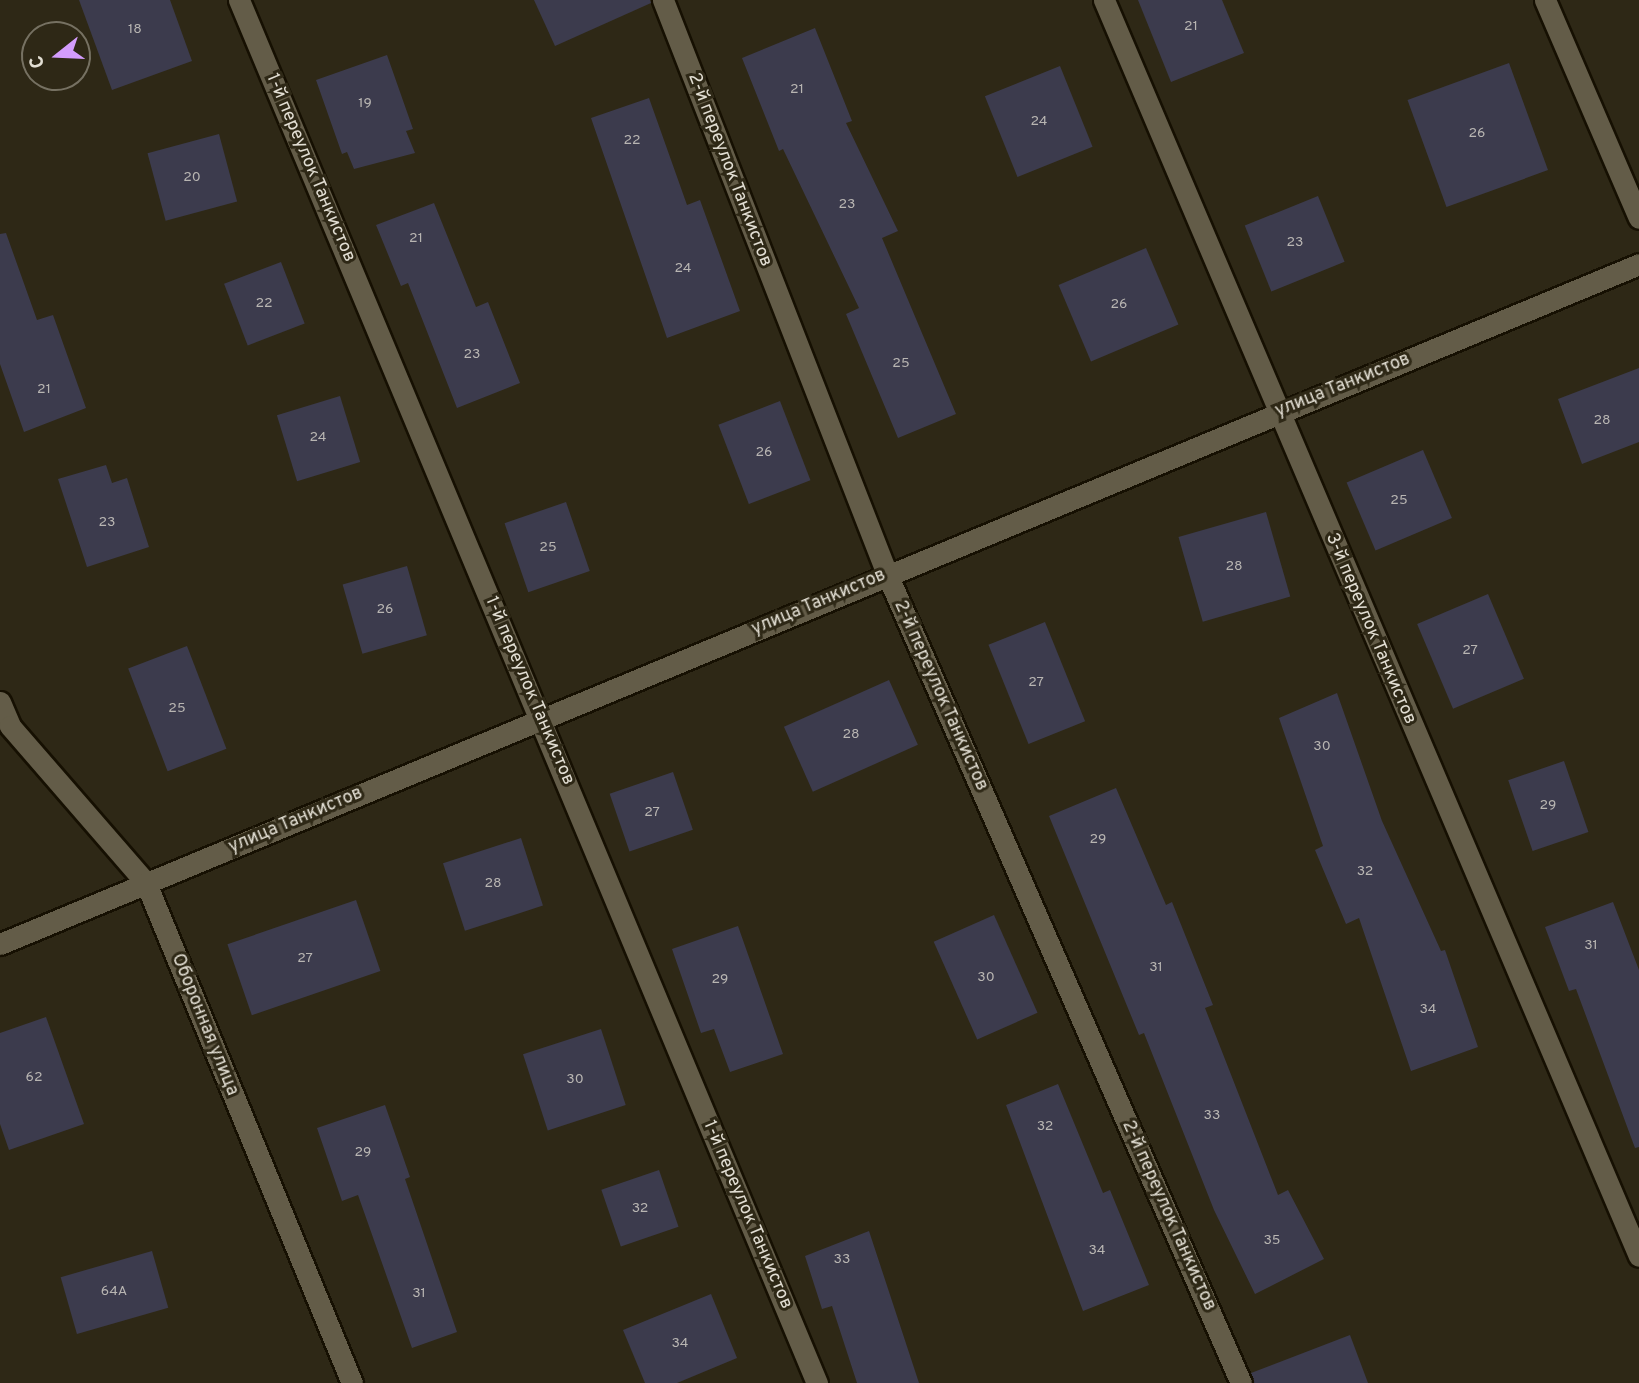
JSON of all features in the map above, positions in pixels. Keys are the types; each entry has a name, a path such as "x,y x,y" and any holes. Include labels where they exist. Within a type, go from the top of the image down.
{"street":[{"name":"1-й переулок Танкистов","path":"239,0 817,1383"},
{"name":"2-й переулок Танкистов","path":"663,0 887,575 1241,1383"},
{"name":"3-й переулок Танкистов","path":"1104,0 1278,414 1639,1256"},
{"path":"1545,0 1639,218"},
{"name":"улица Танкистов","path":"0,944 1639,264"},
{"name":"Оборонная улица","path":"0,702 10,726 146,883 352,1383"}],"building":[{"path":"79,0 170,0 192,61 112,90 91,33 91,21 87,21"},
{"path":"534,0 650,0 651,3 555,46"},
{"path":"1138,0 1222,0 1244,53 1171,82"},
{"path":"815,28 852,121 846,123 898,231 882,238 956,414 898,438 846,314 859,308 783,149 779,151 742,58"},
{"path":"387,55 413,129 406,131 415,153 354,169 347,152 342,154 316,80"},
{"path":"1509,63 1548,170 1447,207 1408,100"},
{"path":"1060,66 1093,147 1017,177 985,96"},
{"path":"649,98 687,205 700,200 740,311 667,338 591,118"},
{"path":"219,134 237,202 166,221 148,153"},
{"path":"1318,196 1345,262 1271,291 1245,226"},
{"path":"434,203 476,307 488,302 520,383 457,408 408,283 401,286 376,225"},
{"path":"6,233 37,320 53,315 86,408 24,432 0,364 0,234"},
{"path":"1146,248 1178,324 1091,362 1059,285"},
{"path":"281,262 305,324 248,345 224,284"},
{"path":"1639,368 1639,442 1582,464 1558,399"},
{"path":"340,396 360,462 297,481 277,415"},
{"path":"780,401 810,480 749,504 718,425"},
{"path":"1423,450 1452,518 1376,551 1347,482"},
{"path":"106,465 112,483 127,478 149,547 87,567 58,479"},
{"path":"566,502 590,571 528,592 505,523"},
{"path":"1266,512 1290,597 1203,622 1179,537"},
{"path":"407,566 427,635 362,654 343,584"},
{"path":"1488,594 1524,679 1453,709 1417,624"},
{"path":"1045,622 1085,721 1029,744 988,645"},
{"path":"187,646 226,749 168,771 128,669"},
{"path":"889,680 918,745 813,792 784,727"},
{"path":"1337,693 1382,821 1441,951 1445,950 1478,1047 1411,1071 1359,918 1346,924 1315,850 1323,846 1279,718"},
{"path":"1564,761 1588,832 1533,851 1508,780"},
{"path":"673,772 693,830 630,851 610,794"},
{"path":"1116,788 1166,905 1172,902 1213,1005 1205,1008 1278,1195 1288,1190 1324,1259 1255,1294 1214,1210 1144,1033 1139,1035 1049,816"},
{"path":"521,838 543,906 465,931 443,863"},
{"path":"356,900 380,971 252,1015 227,944"},
{"path":"1613,902 1639,970 1639,1147 1635,1148 1576,989 1569,991 1545,927"},
{"path":"994,915 1038,1013 977,1040 934,942"},
{"path":"738,926 783,1054 730,1072 714,1029 701,1033 672,949"},
{"path":"46,1017 84,1124 9,1150 0,1124 0,1033"},
{"path":"601,1029 626,1105 548,1130 523,1054"},
{"path":"1058,1084 1103,1193 1110,1190 1149,1285 1083,1311 1006,1105"},
{"path":"385,1105 410,1177 405,1179 457,1332 412,1348 358,1195 342,1201 317,1128"},
{"path":"659,1170 679,1227 621,1247 601,1190"},
{"path":"869,1231 919,1383 857,1383 832,1306 822,1309 805,1256"},
{"path":"152,1251 168,1308 77,1334 61,1277"},
{"path":"711,1294 737,1358 677,1383 645,1383 623,1330"},
{"path":"1350,1335 1368,1383 1254,1383 1251,1373"}]}
